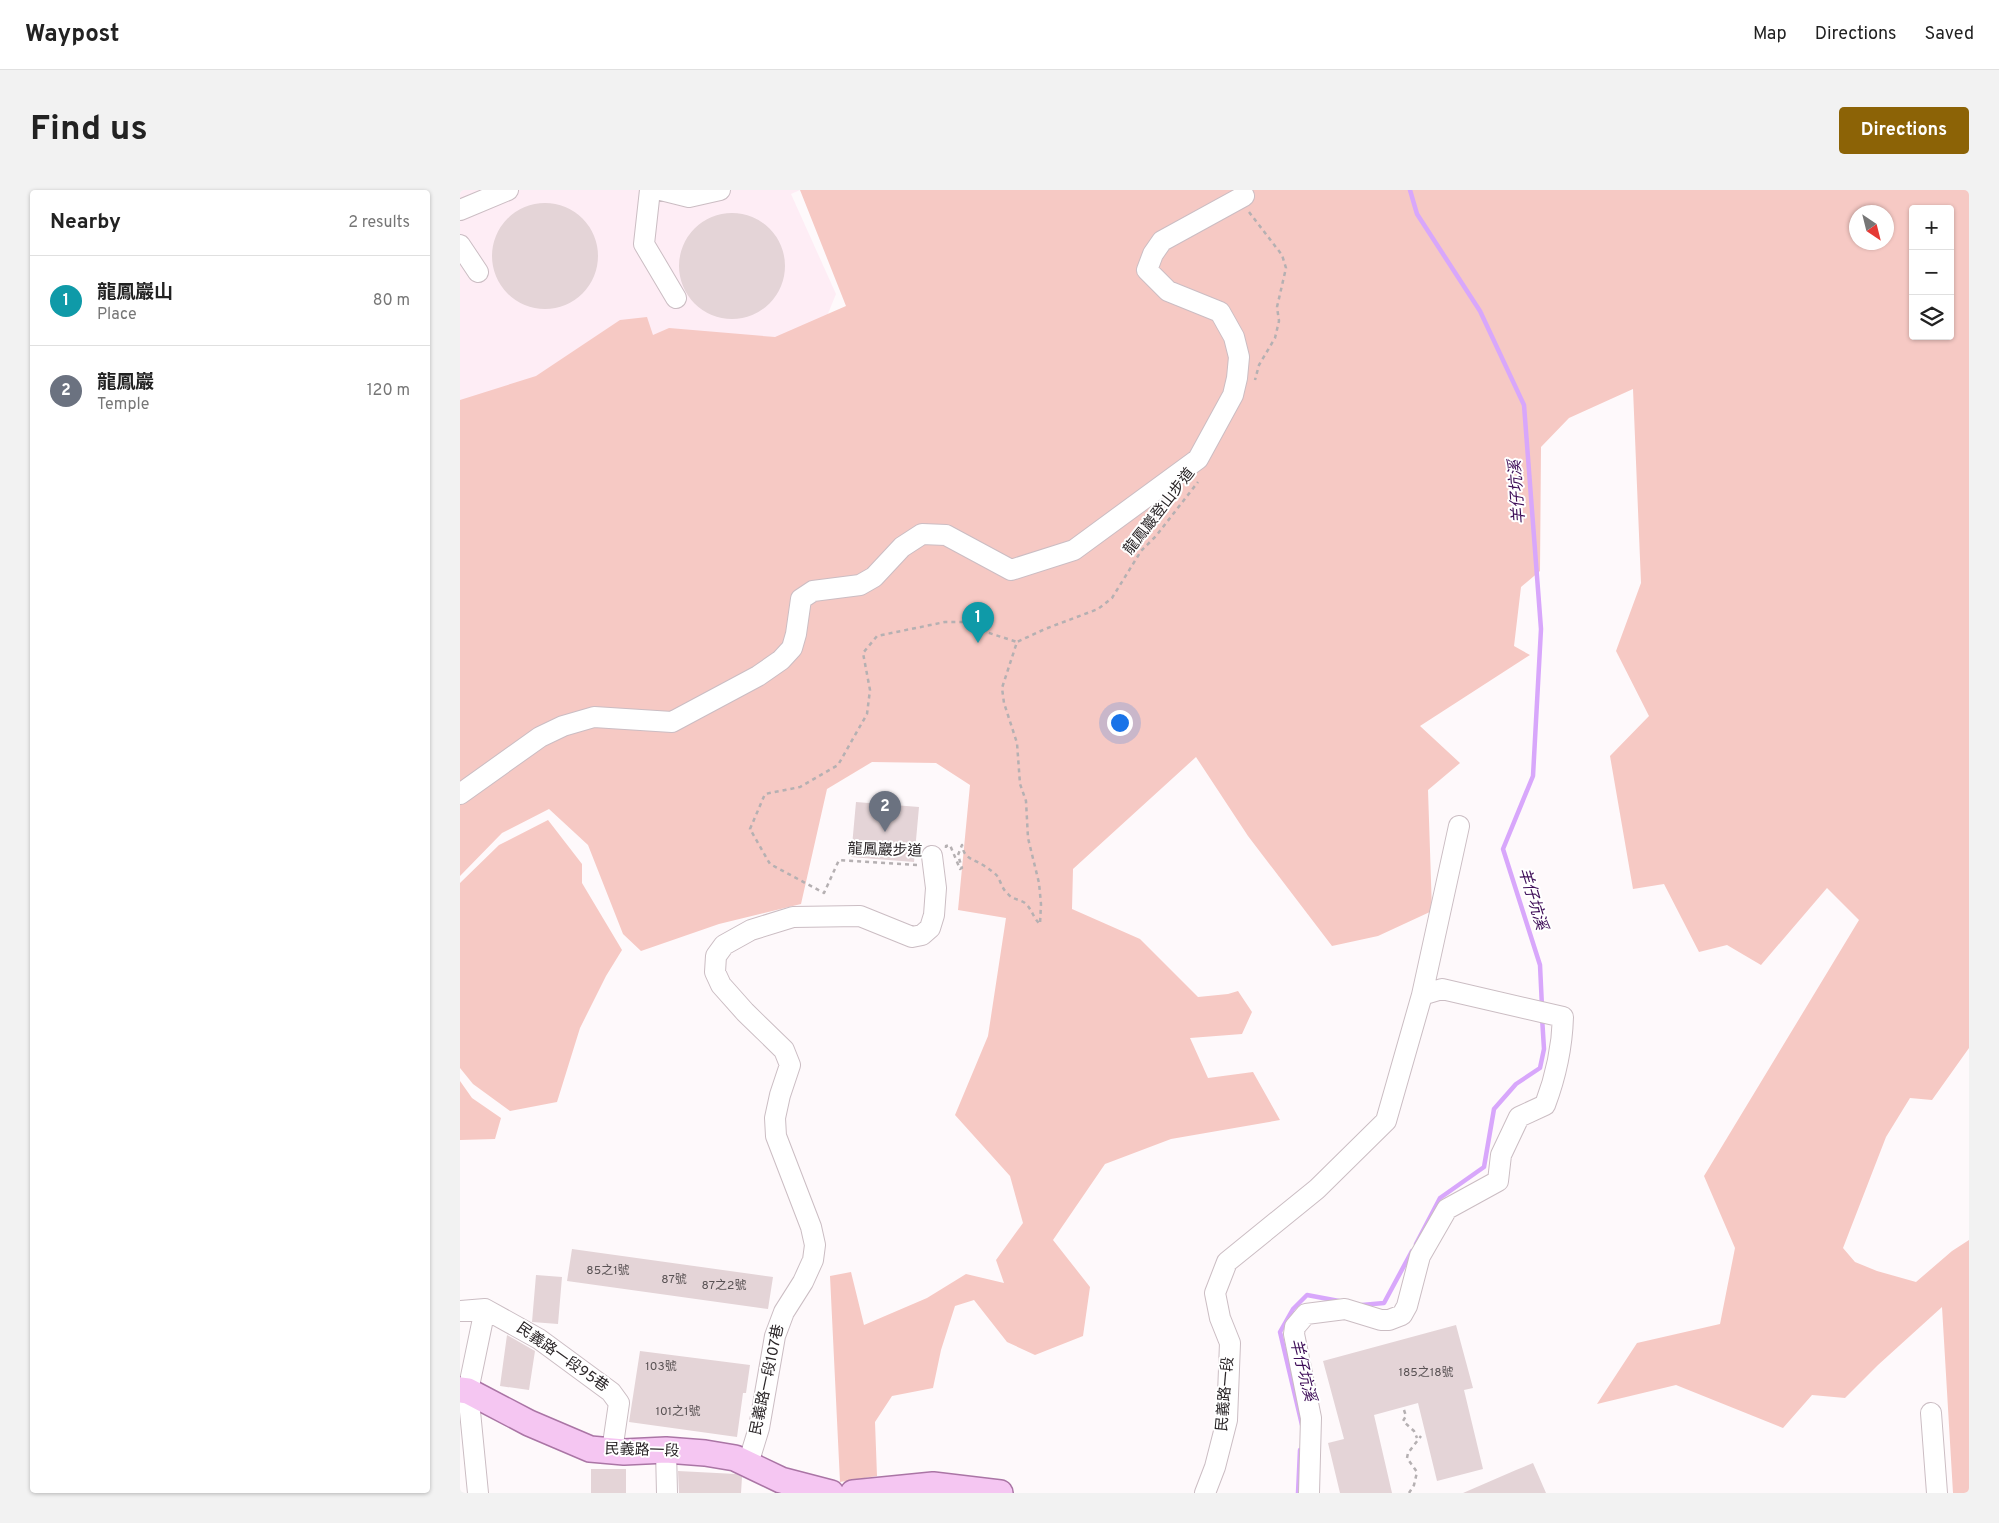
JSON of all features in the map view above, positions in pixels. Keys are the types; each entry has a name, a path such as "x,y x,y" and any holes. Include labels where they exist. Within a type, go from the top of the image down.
{"main road":[{"name":"民義路一段","path":"464,1390 528,1423 590,1449 612,1451 666,1450 705,1453 735,1458 781,1480 831,1493"},
{"path":"853,1493 933,1485 1000,1493"}],"lane":[{"path":"460,210 508,190"},
{"path":"650,190 644,244 676,298"},
{"path":"661,190 689,197 720,190"},
{"path":"460,794 540,738 563,726 594,717 672,722 758,676 781,660 792,648 801,599 813,590 860,585 874,577 902,547 922,534 946,536 1011,570 1074,550 1198,459 1233,395 1239,356 1234,337 1220,312 1168,291 1147,270 1152,254 1162,241 1244,196"},
{"path":"460,245 478,272"},
{"name":"民義路一段","path":"1205,1493 1215,1467 1227,1420 1230,1343 1220,1318 1215,1293 1227,1262 1317,1189 1386,1121 1422,995 1459,826"},
{"name":"民義路一段107巷","path":"748,1464 759,1428 775,1336 784,1312 813,1260 815,1245 811,1227 776,1136 775,1118 790,1065 784,1050 721,985 716,972 716,956 724,945 751,930 793,916 860,916 912,937 922,935 930,928 934,915 938,857"},
{"path":"1309,1493 1311,1418 1294,1334 1295,1327 1306,1314 1345,1309 1389,1320 1402,1315 1407,1306 1420,1256 1448,1209 1498,1181 1501,1155 1519,1118 1545,1105 1554,1082 1562,1046 1563,1017 1442,989 1422,995"},
{"path":"460,1311 485,1309 464,1390 478,1493"},
{"name":"民義路一段95巷","path":"485,1309 539,1339 612,1392 619,1403 612,1451"},
{"path":"1932,1413 1937,1493"},
{"path":"666,1450 666,1493"}],"path":[{"path":"1254,219 1282,255 1286,268 1276,307 1279,321 1276,338 1259,365 1254,387"},
{"name":"龍鳳巖登山步道","path":"1016,642 1045,628 1071,621 1098,609 1112,598 1141,551 1156,536 1203,475"},
{"name":"龍鳳巖步道","path":"938,857 921,865 839,860 824,893 770,864 750,830 765,794 800,786 838,765 867,714 870,690 864,653 877,636 945,622 966,622 983,631 1016,642"},
{"path":"938,857 946,846 950,845 960,869 962,868 958,855 962,845 963,852 968,858 976,860 997,876 1007,893 1014,900 1024,901 1034,919 1040,924 1039,883 1028,838 1026,801 1020,784 1017,743 1004,703 1002,688 1016,642"},
{"path":"1404,1410 1406,1416 1403,1421 1414,1430 1417,1438"},
{"path":"1409,1493 1414,1485 1417,1472 1407,1458 1417,1438 1421,1436"}],"shaded area":[{"path":"460,190 800,190 791,194 836,294 825,321 811,333 460,416"},
{"path":"800,190 1969,190 1969,1048 1932,1100 1910,1098 1886,1137 1843,1248 1855,1262 1877,1271 1916,1282 1952,1251 1969,1240 1969,1493 1953,1493 1942,1307 1845,1398 1812,1395 1783,1428 1676,1385 1597,1404 1637,1343 1720,1324 1735,1248 1704,1176 1859,920 1827,888 1761,965 1727,945 1699,952 1664,884 1633,889 1610,756 1649,716 1616,651 1641,583 1633,389 1569,418 1541,447 1540,571 1521,587 1514,646 1530,655 1420,726 1460,763 1428,790 1432,911 1378,936 1332,946 1248,836 1196,757 1073,869 1072,909 1140,939 1198,997 1238,991 1252,1012 1242,1034 1190,1038 1208,1078 1253,1072 1280,1120 1171,1139 1105,1164 1053,1240 1090,1287 1083,1336 1035,1355 1007,1342 974,1300 955,1306 941,1350 933,1388 892,1396 875,1422 877,1476 840,1482 830,1276 851,1272 864,1325 927,1298 966,1274 1004,1283 996,1260 1023,1223 1010,1176 955,1115 988,1036 1006,918 958,910 970,785 936,763 872,762 827,789 801,904 719,924 641,951 623,934 588,845 549,809 502,833 460,876 460,400 536,376 620,320 647,317 653,335 669,328 775,337 846,306"},
{"path":"548,820 582,864 582,883 622,950 606,976 580,1028 557,1102 510,1111 473,1084 460,1068 460,883 499,845"},
{"path":"460,1081 472,1098 501,1118 495,1139 460,1140"}],"building":[{"path":"545,203 565,207 583,218 594,236 598,256 594,276 583,294 565,305 545,309 525,305 507,294 496,276 492,256 496,236 507,218 525,207"},
{"path":"732,213 752,217 770,228 781,246 785,266 781,286 770,304 752,315 732,319 712,315 694,304 683,286 679,266 683,246 694,228 712,217"},
{"path":"856,802 919,807 914,862 851,857"},
{"path":"572,1249 773,1277 768,1309 567,1281"},
{"path":"536,1275 562,1277 558,1324 532,1322"},
{"path":"1456,1325 1473,1388 1464,1390 1483,1469 1437,1481 1418,1403 1374,1415 1392,1493 1340,1493 1328,1443 1344,1439 1323,1361"},
{"path":"507,1335 535,1351 529,1390 500,1386"},
{"path":"640,1351 750,1365 746,1393 743,1393 737,1437 629,1422"},
{"path":"1533,1463 1546,1493 1463,1493 1516,1470"},
{"path":"591,1469 626,1469 626,1493 591,1493"},
{"path":"678,1471 736,1474 742,1477 741,1493 679,1493"}],"waterway":[{"name":"羊仔坑溪","path":"1410,190 1417,214 1480,311 1524,405 1541,629 1533,776 1503,849 1540,965 1542,1007"},
{"name":"羊仔坑溪","path":"1416,1244 1440,1198 1484,1167 1494,1109 1516,1084 1540,1068 1544,1049 1542,1017"},
{"name":"羊仔坑溪","path":"1362,1305 1384,1303 1412,1251"},
{"name":"羊仔坑溪","path":"1302,1425 1280,1332 1293,1309 1307,1295 1339,1301"},
{"name":"羊仔坑溪","path":"1298,1493 1300,1450"}],"place":[{"name":"龍鳳巖山","path":"978,643"},
{"name":"龍鳳巖","path":"885,832"}]}
